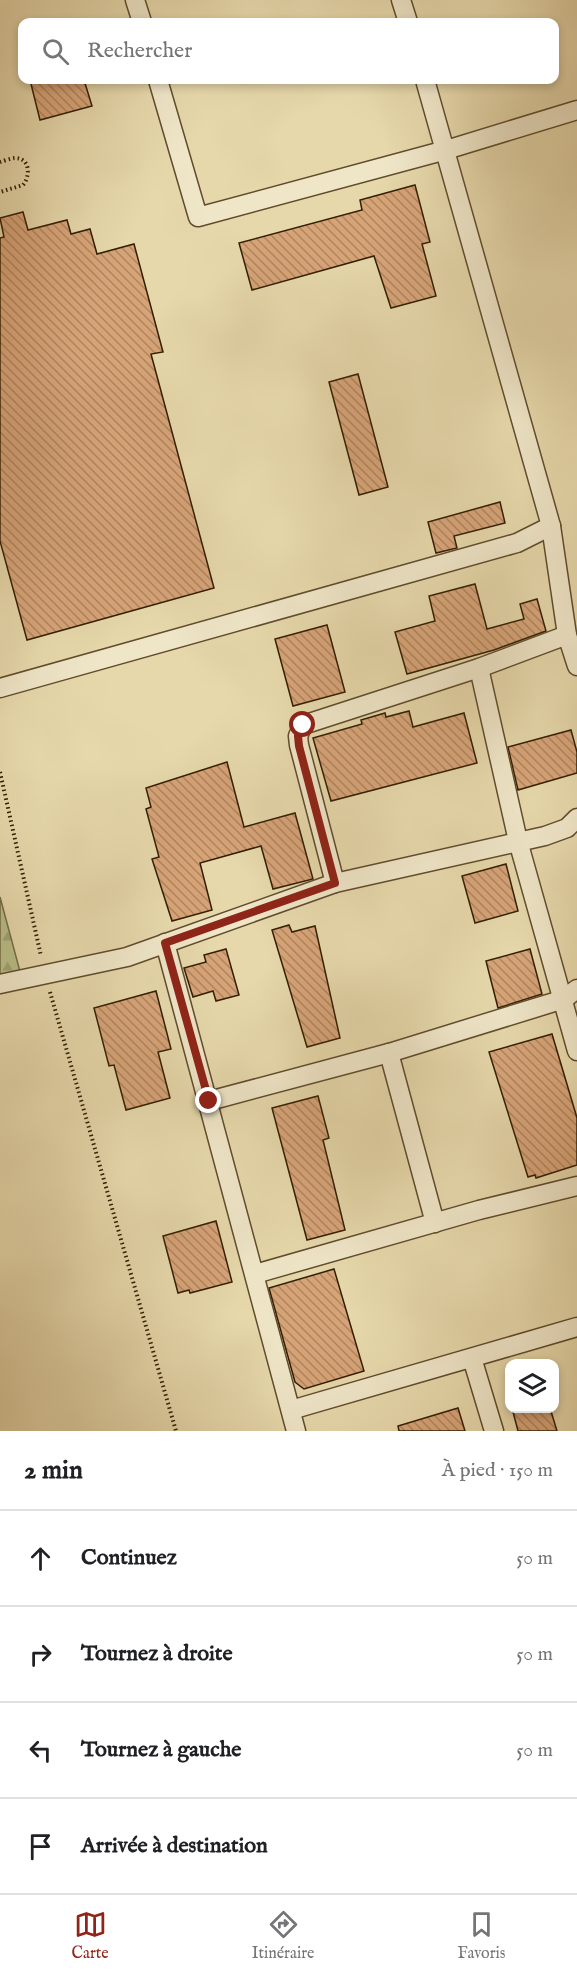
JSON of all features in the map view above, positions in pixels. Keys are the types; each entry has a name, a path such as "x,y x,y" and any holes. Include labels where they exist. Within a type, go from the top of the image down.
{"street":[{"path":"135,0 141,18"},
{"path":"401,0 407,18"},
{"path":"159,84 198,217 446,150 577,110"},
{"path":"426,84 551,526 567,635 577,666"},
{"path":"0,688 517,543 551,526"},
{"path":"335,883 299,746 298,736 303,725 479,668 567,635"},
{"path":"479,668 518,841 571,994 577,1051"},
{"path":"0,984 127,957 335,883 545,836 567,828 577,818"},
{"path":"165,943 296,1431"},
{"path":"209,1101 389,1053 571,994"},
{"path":"389,1053 435,1223"},
{"path":"255,1274 577,1186"},
{"path":"291,1410 577,1327"},
{"path":"472,1358 494,1431"}],"path":[{"path":"0,162 16,158 21,160 28,169 29,175 23,185 0,192"},
{"path":"0,772 45,974 176,1431"}],"green space":[{"path":"0,897 22,979 0,984"}],"building":[{"path":"31,84 85,84 92,106 40,120"},
{"path":"415,185 430,242 422,244 436,296 391,308 374,256 252,290 239,243 362,210 360,200"},
{"path":"23,212 28,230 67,220 71,234 90,229 97,254 134,244 163,352 151,354 214,588 27,640 0,541 0,238 4,237 0,218"},
{"path":"358,374 388,487 359,495 329,382"},
{"path":"500,502 505,523 454,536 457,548 436,553 428,522"},
{"path":"475,584 487,629 524,619 520,604 537,599 546,631 494,650 407,674 395,632 435,621 429,596"},
{"path":"327,625 345,692 293,706 275,639"},
{"path":"409,711 413,727 464,713 477,763 331,801 313,738 362,724 361,720 385,713 386,717"},
{"path":"571,730 577,752 577,773 518,790 508,747"},
{"path":"227,762 244,827 295,813 313,879 273,889 261,846 200,863 212,910 172,921 152,859 159,857 146,809 151,807 146,788"},
{"path":"506,864 518,911 475,923 462,876"},
{"path":"289,925 292,932 315,926 340,1038 307,1047 272,930"},
{"path":"226,949 239,995 216,1001 213,991 193,997 184,968 206,962 204,955"},
{"path":"530,949 542,994 498,1008 486,961"},
{"path":"156,991 171,1049 158,1052 170,1098 126,1110 114,1065 109,1066 94,1008"},
{"path":"552,1034 577,1118 577,1165 536,1178 535,1175 528,1177 489,1052"},
{"path":"318,1096 329,1138 323,1140 345,1230 307,1240 272,1108"},
{"path":"216,1221 232,1282 190,1293 189,1290 178,1293 163,1236"},
{"path":"334,1269 364,1371 304,1389 295,1382 269,1288"},
{"path":"458,1408 465,1431 399,1431 398,1426"},
{"path":"513,1413 552,1413 557,1431 518,1431"}],"route":[{"path":"209,1101 165,943 335,883 299,746 298,736 303,725"}]}
